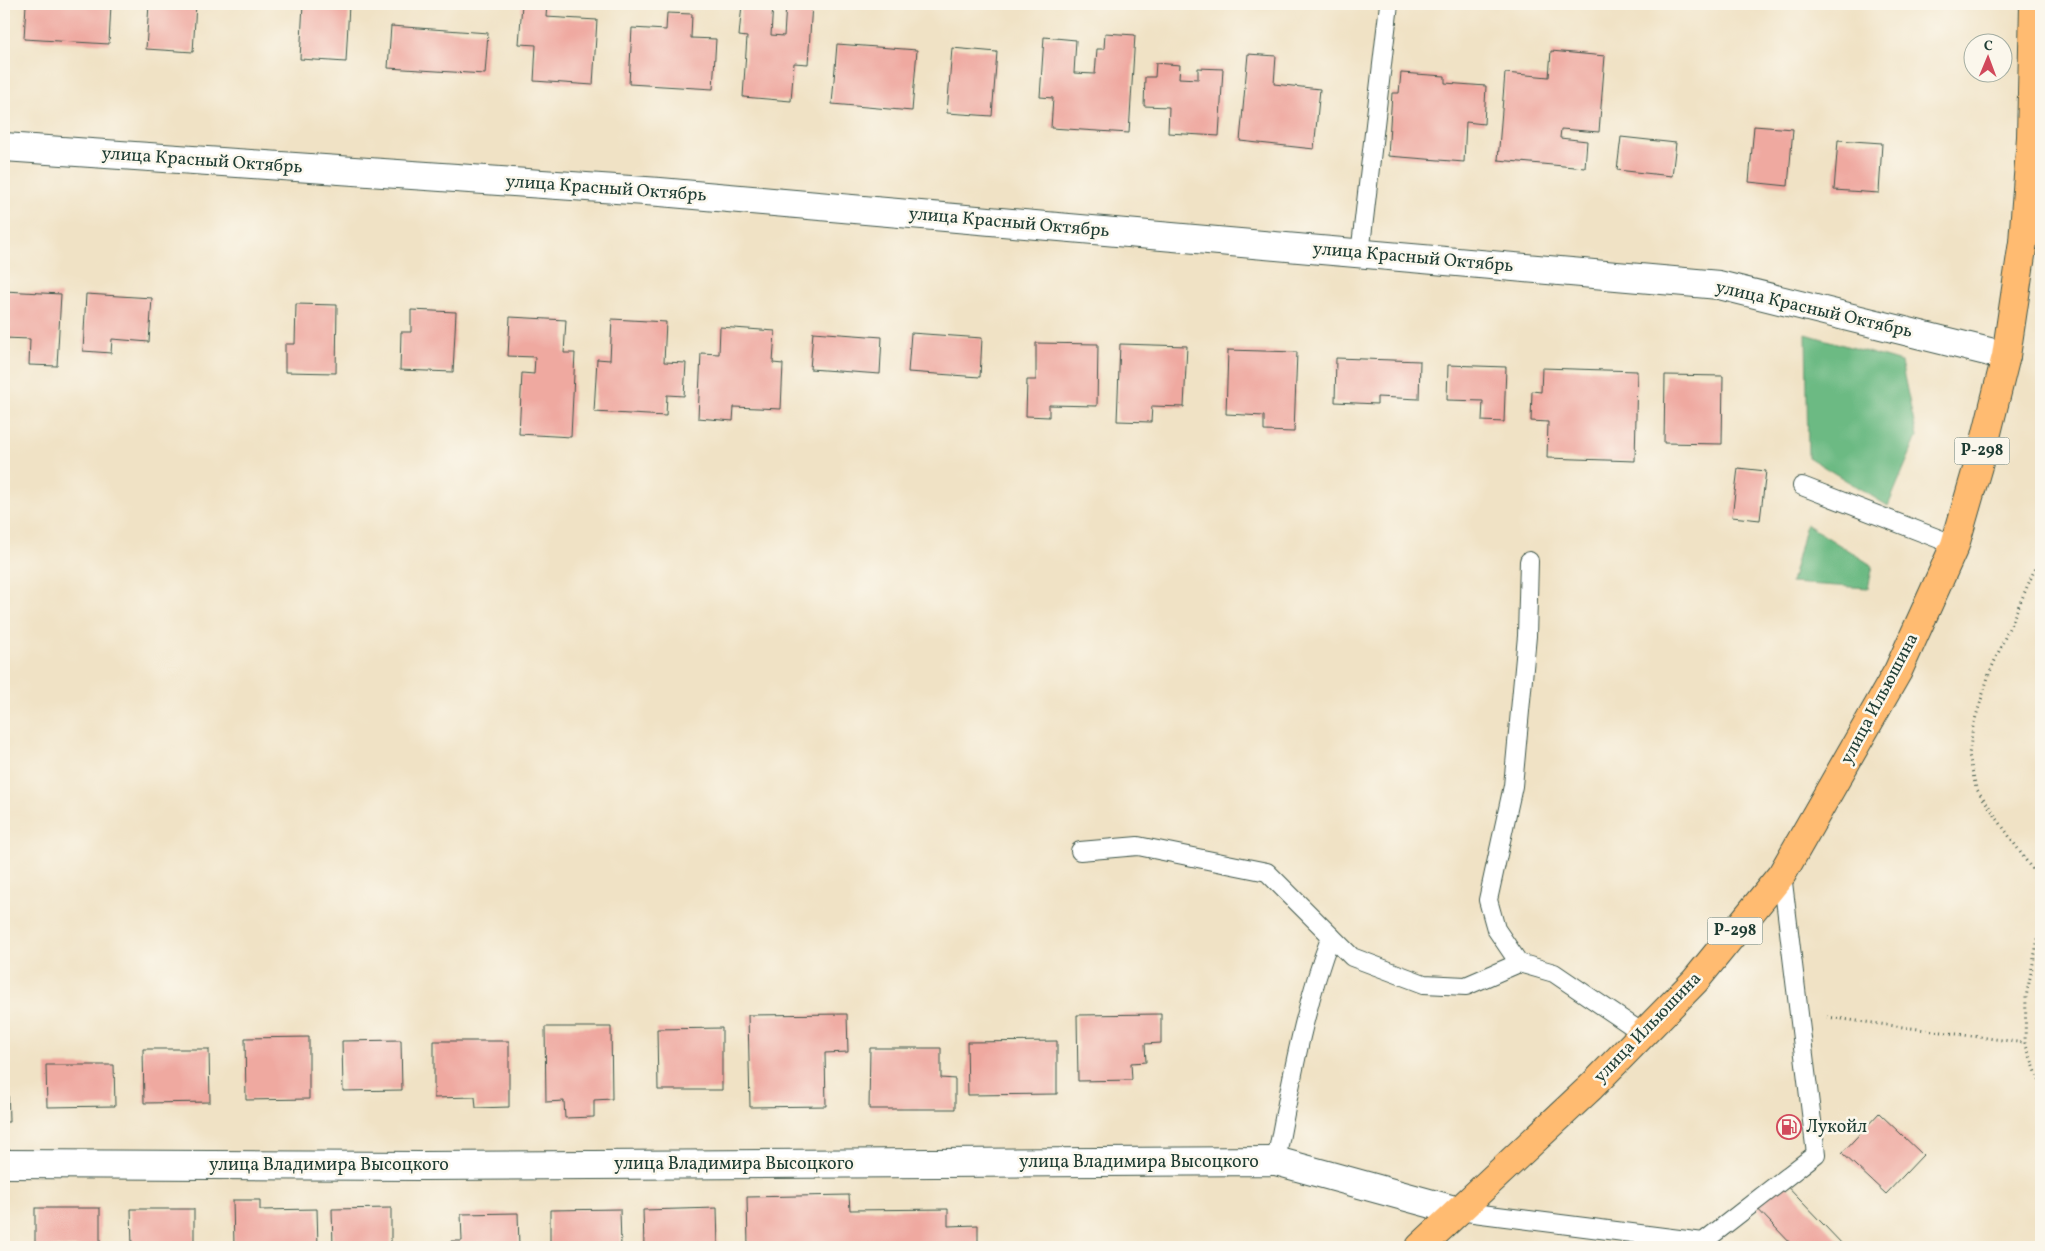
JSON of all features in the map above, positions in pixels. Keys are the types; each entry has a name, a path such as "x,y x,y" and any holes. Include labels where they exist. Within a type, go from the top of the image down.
{"highway":[{"name":"улица Ильюшина","path":"1420,1247 1591,1087 1695,981 1782,874 1898,672 1954,544 1984,445 2006,356 2023,242 2031,137 2034,4"}],"street":[{"name":"улица Красный Октябрь","path":"4,147 660,192 1719,285 2006,356"},
{"name":"улица Владимира Высоцкого","path":"4,1164 422,1166 1276,1161 1458,1211"}],"lane":[{"path":"1360,254 1389,4"},
{"path":"1802,486 1954,544"},
{"path":"1519,963 1496,929 1488,900 1513,786 1527,636 1529,562"},
{"path":"1080,851 1138,846 1267,872 1352,957 1424,984 1466,986 1519,963 1554,973 1644,1034"},
{"path":"1458,1211 1703,1242 1816,1154 1782,874"},
{"path":"1276,1161 1295,1061 1325,954 1332,936"}],"path":[{"path":"2041,555 1989,674 1973,726 1969,755 1976,788 2036,875 2041,897"},
{"path":"2041,924 2026,997 2025,1044 2041,1085"},
{"path":"1799,1013 2025,1044"}],"green space":[{"path":"1806,334 1901,362 1917,437 1888,506 1808,457"},
{"path":"1806,524 1873,566 1868,588 1791,583"}],"building":[{"path":"26,4 111,4 109,44 24,39"},
{"path":"149,4 196,4 193,52 146,49"},
{"path":"303,4 349,4 346,62 300,59"},
{"path":"522,4 547,4 546,17 597,20 593,85 534,81 536,45 519,44"},
{"path":"742,4 773,4 771,35 784,36 786,4 812,4 808,64 794,63 791,101 743,97 747,37 739,36"},
{"path":"667,13 692,14 691,38 716,39 713,89 629,84 632,28 666,30"},
{"path":"391,26 488,33 485,74 388,68"},
{"path":"1105,33 1135,35 1129,133 1051,128 1053,98 1040,97 1044,37 1076,40 1074,73 1095,74 1097,49 1104,49"},
{"path":"837,44 917,50 912,111 832,104"},
{"path":"952,48 997,52 992,116 947,113"},
{"path":"1551,51 1605,56 1599,132 1561,129 1560,138 1587,141 1585,168 1498,160 1505,73 1549,77"},
{"path":"1248,54 1276,56 1274,84 1320,89 1314,149 1240,141"},
{"path":"1156,63 1180,65 1179,78 1198,79 1198,68 1223,69 1219,136 1168,133 1169,107 1144,106 1145,77 1155,77"},
{"path":"1401,73 1445,76 1445,83 1486,86 1484,124 1466,122 1464,162 1388,156 1392,93 1399,93"},
{"path":"1754,126 1793,129 1788,186 1749,182"},
{"path":"1621,137 1676,143 1672,176 1617,170"},
{"path":"1838,140 1882,143 1879,193 1834,190"},
{"path":"4,291 61,294 57,366 29,365 30,339 4,338"},
{"path":"86,294 152,298 149,342 112,339 111,353 83,351"},
{"path":"296,304 337,305 336,373 285,372 285,344 295,344"},
{"path":"411,310 456,312 453,372 400,370 401,332 411,332"},
{"path":"510,317 566,320 564,353 575,353 571,437 519,434 522,373 534,374 535,357 508,356"},
{"path":"612,319 666,322 664,362 686,363 684,396 667,395 666,416 594,412 597,359 610,360"},
{"path":"720,327 775,331 773,363 783,364 781,409 734,407 733,421 698,418 701,353 719,354"},
{"path":"813,332 882,337 880,374 810,369"},
{"path":"911,333 982,338 980,377 908,372"},
{"path":"1036,343 1098,344 1097,406 1049,405 1049,417 1026,416 1027,380 1036,380"},
{"path":"1120,344 1187,346 1184,407 1152,406 1151,422 1117,421"},
{"path":"1228,350 1297,352 1294,432 1264,431 1264,416 1226,414"},
{"path":"1336,358 1420,361 1419,399 1377,397 1377,404 1335,402"},
{"path":"1448,365 1506,367 1504,422 1482,421 1483,401 1447,400"},
{"path":"1542,368 1637,371 1635,461 1547,458 1548,422 1531,421 1532,391 1541,392"},
{"path":"1665,375 1723,376 1722,444 1664,443"},
{"path":"1738,468 1766,471 1760,520 1732,517"},
{"path":"847,1014 848,1052 825,1053 826,1106 750,1107 748,1015"},
{"path":"1161,1014 1161,1043 1145,1044 1146,1062 1131,1063 1132,1080 1078,1081 1077,1015"},
{"path":"545,1027 611,1027 612,1099 594,1100 594,1117 565,1118 564,1101 546,1102"},
{"path":"722,1028 722,1090 658,1090 657,1029"},
{"path":"309,1037 309,1099 246,1100 245,1038"},
{"path":"401,1040 402,1090 343,1091 342,1041"},
{"path":"4,1041 7,1041 9,1122 4,1122"},
{"path":"434,1041 509,1041 509,1107 476,1108 475,1097 434,1098"},
{"path":"1057,1041 1057,1094 968,1095 967,1042"},
{"path":"870,1048 941,1048 941,1078 955,1079 955,1109 869,1109"},
{"path":"143,1049 209,1049 210,1102 144,1103"},
{"path":"46,1065 114,1065 115,1106 47,1107"},
{"path":"1879,1113 1923,1155 1886,1194 1842,1153"},
{"path":"1777,1176 1845,1247 1794,1247 1751,1202"},
{"path":"849,1195 850,1210 948,1209 948,1226 978,1225 978,1247 748,1247 747,1197"},
{"path":"233,1200 260,1200 260,1210 317,1209 318,1247 234,1247"},
{"path":"35,1208 100,1208 100,1247 35,1247"},
{"path":"391,1208 391,1247 333,1247 332,1209"},
{"path":"717,1208 718,1247 644,1247 643,1210"},
{"path":"131,1209 194,1209 194,1247 132,1247"},
{"path":"620,1209 621,1247 550,1247 550,1210"},
{"path":"518,1213 519,1247 451,1247 451,1241 462,1241 461,1214"}],"place":[{"name":"Лукойл","path":"1789,1127"}]}
